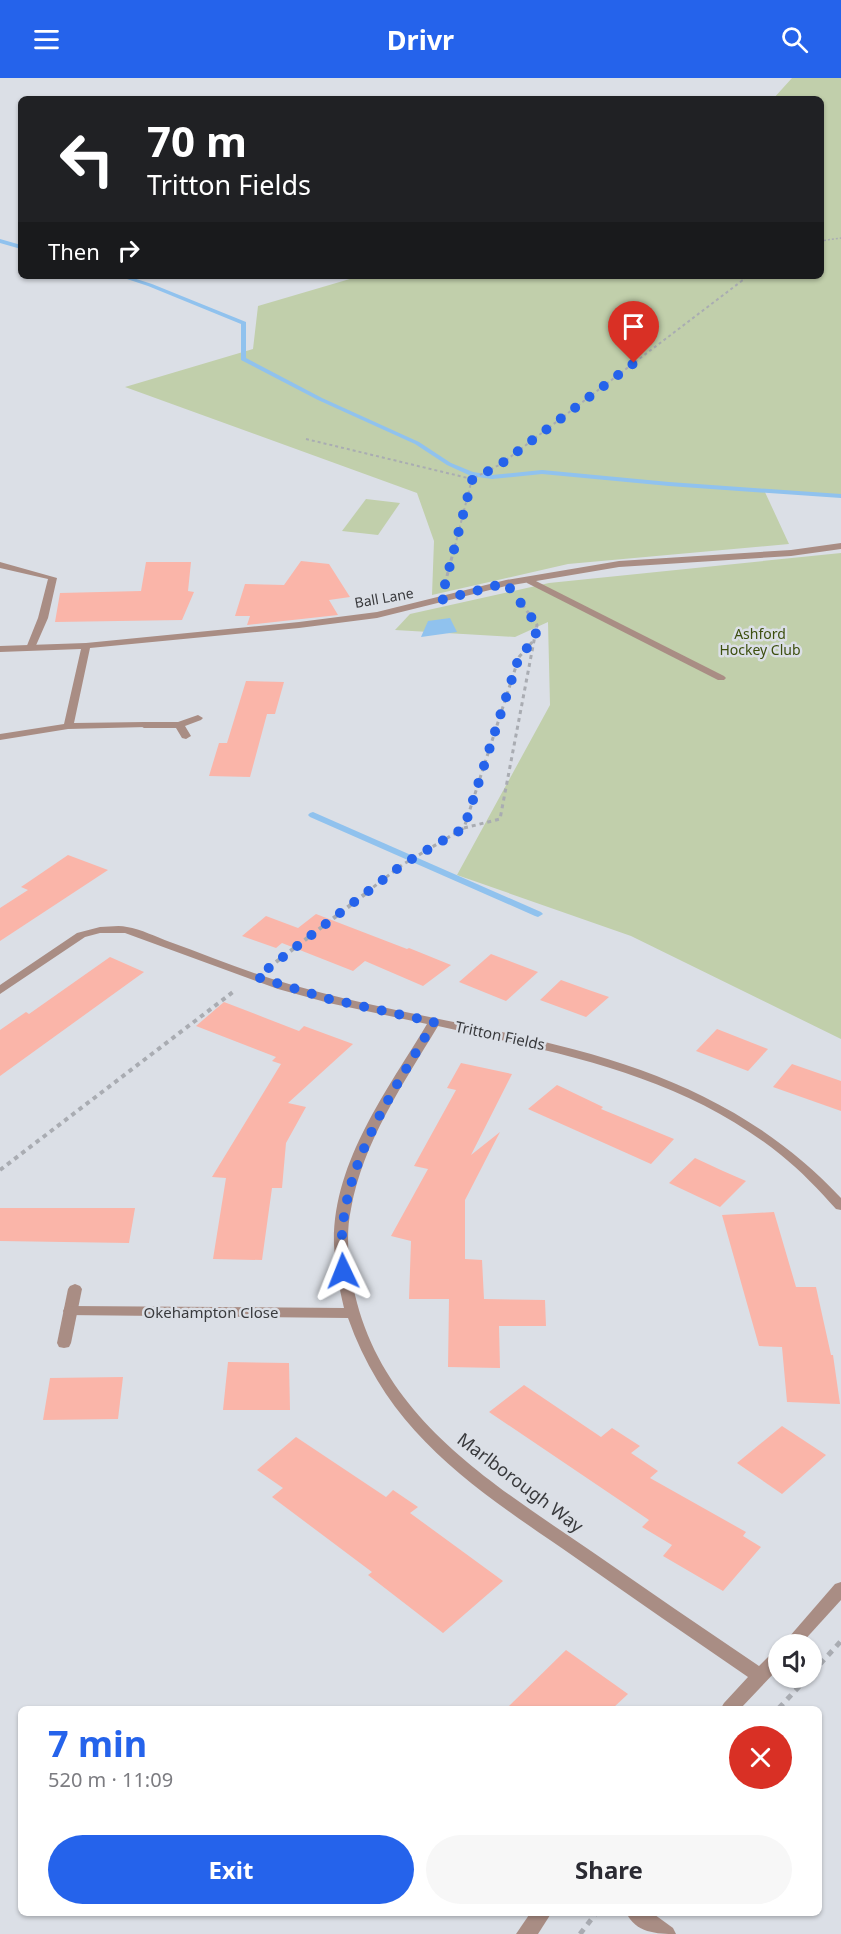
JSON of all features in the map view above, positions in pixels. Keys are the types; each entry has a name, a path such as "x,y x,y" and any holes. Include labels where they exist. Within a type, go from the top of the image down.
{"street":[{"name":"Ball Lane","path":"0,649 86,646 377,615 506,583 530,581 619,564 790,553 841,546"},
{"path":"0,565 53,578 41,625 31,648"},
{"path":"530,581 721,678"},
{"path":"68,726 86,646"},
{"path":"0,737 68,726 178,725 198,718"},
{"path":"178,725 186,736"},
{"name":"Tritton Fields","path":"0,990 81,935 100,930 135,932 257,977 329,999 578,1053 621,1065 678,1087 712,1103 759,1133 807,1170 841,1206"},
{"name":"Marlborough Way","path":"434,1022 381,1113 350,1181 344,1214 342,1258 352,1313 372,1360 393,1395 437,1445 480,1483 761,1677"},
{"path":"64,1343 75,1289"},
{"name":"Okehampton Close","path":"70,1311 352,1313"},
{"path":"800,1634 841,1589"},
{"path":"732,1706 768,1669"},
{"path":"526,1934 540,1916"},
{"path":"641,1916 666,1934"}],"path":[{"path":"824,240 841,238"},
{"path":"441,600 457,534 474,479 744,279"},
{"path":"306,439 474,479"},
{"path":"0,1170 402,865 464,828 500,819 537,625 506,583"},
{"path":"464,828 519,657 535,639"},
{"path":"822,1662 841,1641"},
{"path":"781,1706 798,1688"},
{"path":"580,1934 594,1916"}],"green space":[{"path":"792,78 841,78 841,495 764,490 789,544 568,564 432,595 434,541 417,493 125,387 253,349 258,306 350,279 824,279 824,96 776,96"},
{"path":"366,499 400,503 378,535 342,531"},
{"name":"Ashford Hockey Club","path":"841,553 841,1039 631,936 457,875 550,705 548,622 515,637 395,630 410,614 549,583"}],"water":[{"path":"450,618 457,632 421,637 428,621"}],"building":[{"path":"301,561 329,564 350,597 329,600 338,615 247,625 250,616 235,616 245,584 284,585"},
{"path":"146,562 191,562 188,591 194,592 182,620 55,622 60,593 141,591"},
{"path":"246,681 284,682 275,714 267,714 250,777 209,776 219,743 227,743"},
{"path":"68,855 108,870 0,941 0,908 28,890 21,887"},
{"path":"316,914 451,965 423,986 365,961 353,971 282,943 276,948 242,936 266,916 298,928"},
{"path":"491,954 538,972 506,1001 459,982"},
{"path":"110,957 144,972 0,1076 0,1030 26,1012 29,1014"},
{"path":"561,980 609,997 586,1017 540,1000"},
{"path":"224,1002 299,1031 304,1026 353,1044 288,1103 306,1107 286,1143 282,1188 272,1188 262,1260 213,1259 226,1178 212,1177 281,1064 272,1061 276,1057 196,1026"},
{"path":"717,1029 768,1049 748,1071 696,1051"},
{"path":"461,1063 512,1074 471,1155 500,1132 465,1200 465,1259 482,1260 484,1299 545,1300 546,1326 499,1326 500,1368 448,1367 449,1299 409,1299 411,1241 391,1236 428,1169 414,1166 456,1090 447,1088"},
{"path":"792,1064 841,1081 841,1111 773,1087"},
{"path":"557,1085 603,1107 601,1109 674,1139 651,1164 528,1109"},
{"path":"695,1158 746,1181 720,1207 669,1183"},
{"path":"0,1208 135,1208 129,1243 0,1241"},
{"path":"774,1212 796,1287 816,1287 831,1355 833,1355 840,1404 787,1402 782,1347 759,1346 722,1215"},
{"path":"228,1362 289,1363 290,1410 223,1410"},
{"path":"123,1377 118,1419 43,1420 50,1378"},
{"path":"524,1385 601,1437 612,1428 640,1446 631,1453 658,1471 650,1478 746,1532 743,1536 761,1547 723,1591 663,1556 672,1545 642,1527 649,1520 489,1412"},
{"path":"782,1426 826,1455 782,1494 737,1463"},
{"path":"296,1437 386,1497 393,1490 418,1507 410,1513 503,1581 443,1633 368,1575 372,1572 272,1497 283,1488 257,1470"},
{"path":"566,1650 628,1694 615,1706 509,1706"}],"waterway":[{"path":"0,241 18,246"},
{"path":"131,279 244,323 243,359 320,399 417,443 449,464 471,474 492,477 542,472 669,484 841,496"},
{"path":"313,815 538,914"}],"route":[{"path":"343,1271 342,1230 350,1181 381,1113 434,1022 372,1010 257,977 402,865 464,828 519,657 535,639 537,625 506,583 441,600 472,480 501,464 634,363"}]}
